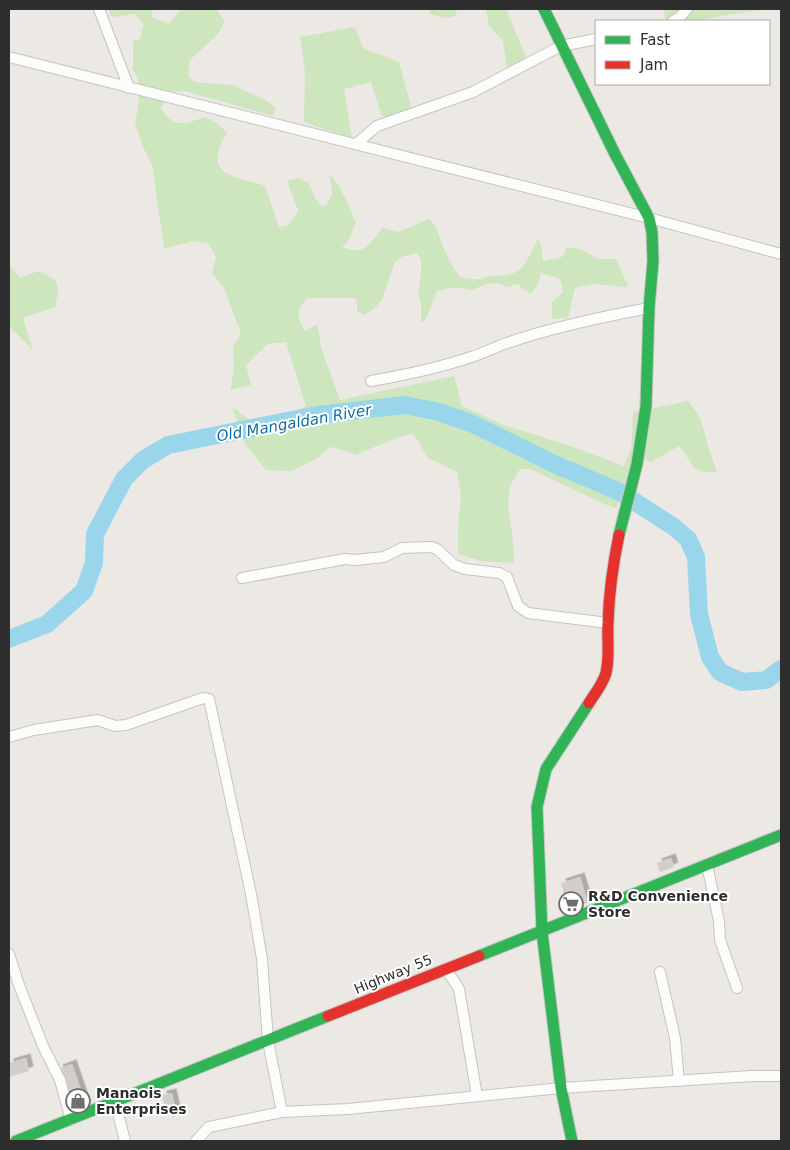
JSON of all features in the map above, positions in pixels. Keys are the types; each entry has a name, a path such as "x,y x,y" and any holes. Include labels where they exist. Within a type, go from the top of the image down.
{"main road":[{"path":"544,9 615,154 649,218 653,238 646,406 637,464 623,516 612,572 608,623 608,662 600,686 546,769 537,807 542,932 561,1088 572,1141"},
{"name":"Highway 55","path":"16,1141 781,835"}],"street":[{"path":"99,9 129,88"},
{"path":"675,20 687,9"},
{"path":"356,144 376,126 473,92 561,46 595,38"},
{"path":"9,57 649,218 781,254"},
{"path":"371,381 434,368 530,336 649,308"},
{"path":"242,578 345,559 355,560 384,557 402,548 431,547 437,549 454,564 465,569 499,573 507,577 518,606 528,613 608,623"},
{"path":"9,737 34,730 98,720 115,726 126,725 203,698 209,699 234,810 262,959 268,1041 282,1112"},
{"path":"707,865 719,921 720,940 737,988"},
{"path":"9,954 43,1046 60,1080 70,1120"},
{"path":"446,969 459,988 477,1096"},
{"path":"660,972 676,1038 679,1080"},
{"path":"196,1141 209,1127 282,1112 348,1109 561,1088 679,1080 781,1076"},
{"path":"116,1101 125,1141"}],"green space":[{"path":"108,9 153,9 151,17 170,23 181,9 216,9 225,21 218,34 190,60 188,75 194,82 233,85 269,102 276,109 273,116 185,91 171,92 161,108 175,122 191,122 205,117 217,123 227,133 217,158 219,166 224,172 232,176 265,186 279,227 289,225 298,211 289,188 288,180 299,178 309,183 315,198 321,206 326,206 332,195 330,175 341,190 356,223 348,241 342,247 362,249 383,228 398,232 429,219 436,227 448,257 460,277 480,279 490,276 502,276 517,271 526,263 538,239 541,245 543,261 562,257 567,247 581,249 598,259 616,259 628,286 594,284 575,288 568,318 552,319 552,302 563,292 560,279 541,273 537,286 531,293 524,290 518,284 506,287 499,283 486,284 472,290 456,287 437,291 425,321 421,322 421,305 418,292 421,259 417,253 403,256 395,262 382,300 374,309 364,315 357,312 355,298 308,298 299,310 300,321 305,331 317,325 322,350 340,400 454,376 462,406 504,425 624,466 631,449 633,412 688,401 700,417 717,472 697,469 679,446 651,462 647,460 632,465 616,508 530,469 520,469 510,486 508,505 514,563 481,561 458,554 461,496 457,472 428,458 413,433 355,455 330,447 316,459 291,471 266,470 245,444 232,407 250,420 285,416 306,406 286,342 268,344 246,365 251,385 230,390 234,371 233,346 241,334 224,288 212,273 216,257 208,243 193,241 164,249 152,165 135,124 139,101 138,79 133,70 133,41 140,39 144,24 135,14 112,17"},
{"path":"431,9 457,9 455,16 446,18 429,14"},
{"path":"486,9 506,9 527,60 507,68 503,41 489,26"},
{"path":"664,9 766,9 701,20 665,20"},
{"path":"355,27 363,48 399,62 414,117 392,124 381,114 371,82 344,89 352,137 304,122 305,72 300,37"},
{"path":"9,256 11,267 20,278 38,271 51,277 57,284 58,293 55,307 23,318 33,350 9,326"}],"building":[{"path":"671,858 674,867 660,872 657,863"},
{"path":"580,877 588,903 569,909 561,883"},
{"path":"26,1058 29,1071 9,1077 9,1063"},
{"path":"72,1064 85,1102 71,1107 58,1069"},
{"path":"172,1093 176,1111 166,1113 162,1095"}],"waterway":[{"name":"Old Mangaldan River","path":"9,639 47,624 84,591 94,563 95,534 124,479 143,460 168,445 317,415 405,405 439,412 473,424 554,464 618,491 674,527 688,539 696,557 699,614 710,657 720,672 742,682 766,680 781,669"}],"traffic: fast":[{"path":"544,9 615,154 649,218 652,232 653,261 649,308 646,406 637,464 619,535"},
{"path":"572,1141 561,1088 542,932 537,807 546,769 589,703"},
{"path":"479,956 781,835"},
{"path":"16,1141 328,1016"}],"traffic: jam":[{"path":"589,703 606,673 609,601 619,535"},
{"path":"328,1016 479,956"}],"place":[{"name":"R&D Convenience Store","path":"571,904"},
{"name":"Manaois Enterprises","path":"78,1101"}]}
